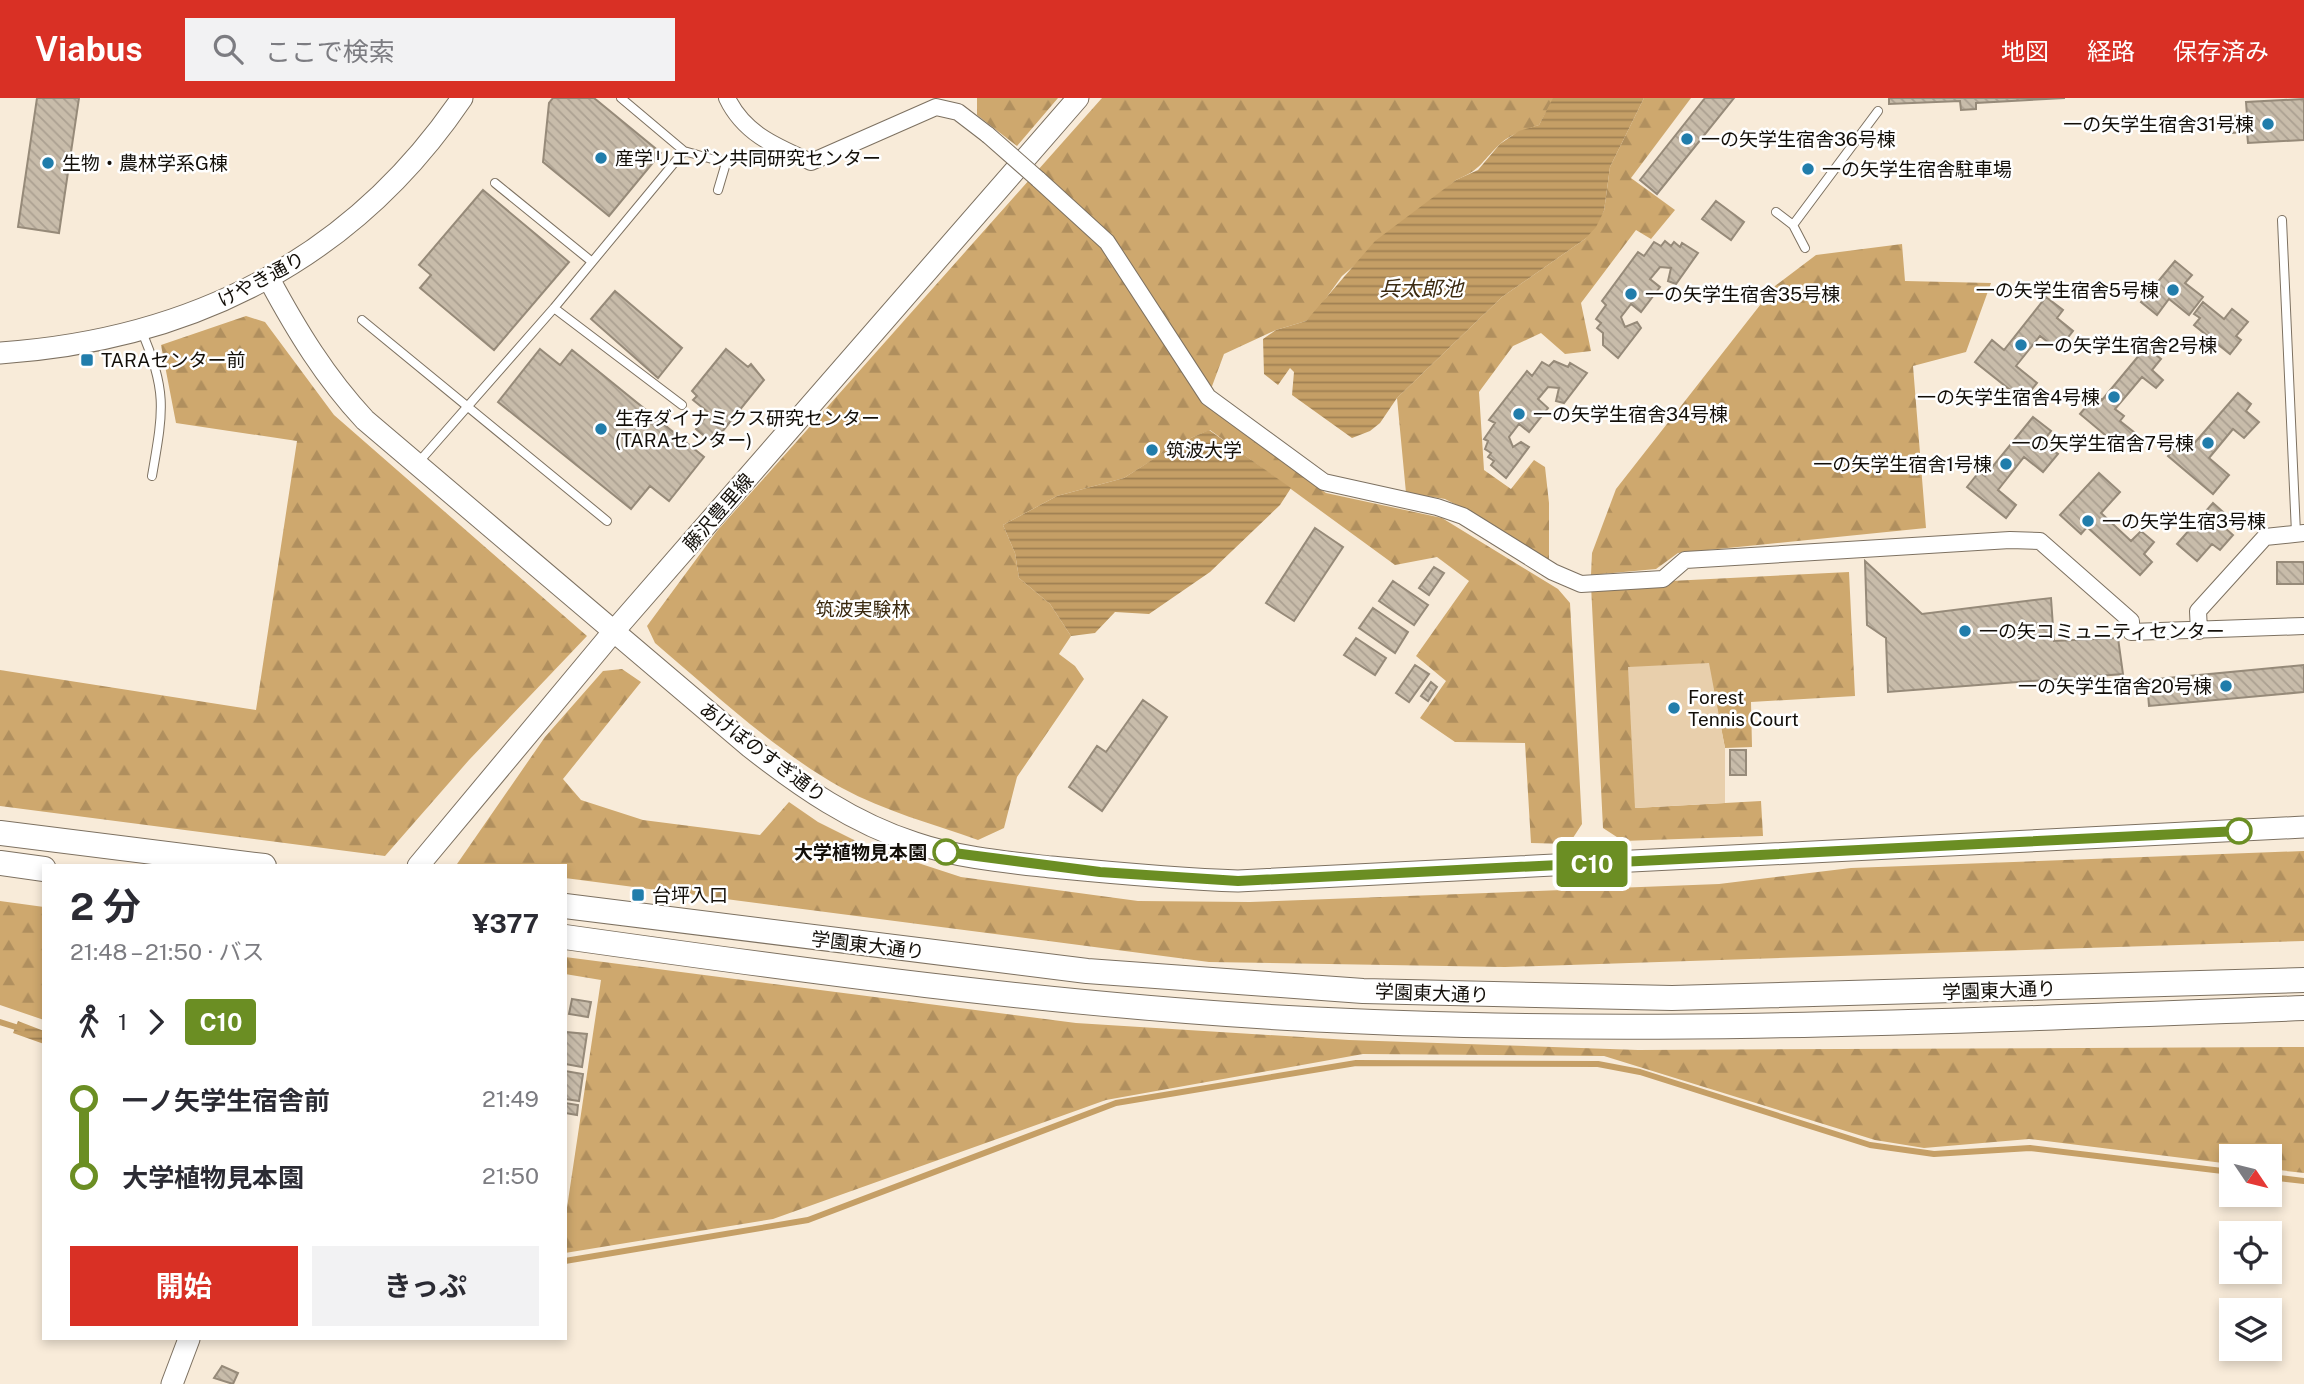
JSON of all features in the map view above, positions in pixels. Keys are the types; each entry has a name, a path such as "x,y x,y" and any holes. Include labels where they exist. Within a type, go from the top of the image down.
{"main road":[{"path":"0,833 248,864"},
{"path":"0,863 42,869"},
{"name":"学園東大通り","path":"567,906 1087,971 1350,990 1672,999 2304,980"},
{"name":"学園東大通り","path":"567,937 1083,1001 1346,1020 1661,1027 2304,1008"}],"street":[{"name":"けやき通り","path":"0,352 43,350 141,330 230,299 269,279 344,229 379,198 423,152 462,98"},
{"path":"727,98 750,130 768,142 811,162 936,107 958,112 988,135 1107,242 1208,397 1324,482 1437,507 1463,516 1553,572 1581,584 1663,579 1685,560 2010,540 2040,541 2131,621 2131,632 2304,626"},
{"name":"藤沢豊里線","path":"420,864 614,631 1078,98"},
{"name":"あけぼのすぎ通り","path":"269,279 309,352 335,388 365,419 750,747 797,784 839,810 915,843 953,854 1164,878 1238,881 2304,827"},
{"path":"2200,631 2198,611 2265,537 2300,533"},
{"path":"172,1384 189,1340"}],"lane":[{"path":"621,98 684,150 726,163 718,190"},
{"path":"1793,225 1878,111"},
{"path":"417,464 554,308 684,150"},
{"path":"495,183 591,261"},
{"path":"1776,212 1793,225 1805,248"},
{"path":"2283,219 2300,533"},
{"path":"554,308 682,405"},
{"path":"362,320 607,521"},
{"path":"141,330 158,366 163,413 152,476"}],"green space":[{"path":"977,98 1058,98 1017,146 977,115"},
{"name":"筑波実験林","path":"1102,98 1554,98 1539,125 1508,138 1476,169 1456,180 1342,276 1316,312 1306,321 1276,330 1224,354 1208,397 1213,410 1326,493 1442,518 1558,589 1570,603 1582,824 1569,844 1531,843 1525,743 1455,742 1420,718 1446,681 1416,656 1469,581 1437,557 1395,565 1210,430 1179,443 1124,478 1057,496 1003,525 1015,553 1019,578 1050,604 1071,636 1059,654 1075,666 1084,679 1017,777 1004,828 978,840 875,804 817,773 745,720 655,643 647,626 717,531"},
{"path":"1644,98 1691,98 1631,178 1675,210 1651,239 1636,230 1581,303 1591,351 1565,354 1541,333 1513,346 1479,392 1484,470 1511,489 1534,460 1545,467 1549,503 1549,561 1484,519 1445,499 1406,493 1397,398 1502,297 1585,239 1604,211 1610,167"},
{"path":"1902,244 1905,281 1991,283 1966,352 1913,366 1926,528 1678,553 1656,569 1591,575 1592,553 1616,489 1775,286 1816,255"},
{"path":"246,316 265,322 334,415 587,636 469,760 385,856 0,806 0,670 256,710 297,441 176,423 161,345"},
{"path":"1849,572 1855,696 1751,702 1752,747 1725,748 1708,663 1635,808 1761,801 1763,836 1623,841 1603,828 1591,585"},
{"path":"622,669 641,682 563,779 581,800 643,820 760,835 789,802 818,822 866,846 961,877 1138,901 1250,902 1719,884 1851,868 2304,851 2304,941 1505,967 1209,962 567,878 567,864 457,864 545,737 603,671"},
{"path":"0,901 42,907 42,1019 0,1005"},
{"path":"567,957 1076,1023 1349,1040 1638,1050 2304,1047 2304,1173 2282,1170 2282,1144 2219,1144 2219,1163 2029,1139 1924,1148 1875,1140 1604,1056 1363,1054 1106,1100 773,1219 567,1253 567,1208 601,980 567,974"}],"shaded area":[{"name":"Forest Tennis Court","path":"1709,663 1725,748 1725,803 1635,808 1628,667"}],"water":[{"name":"兵太郎池","path":"1553,98 1644,98 1610,167 1604,211 1596,227 1585,239 1502,297 1397,398 1380,423 1370,431 1352,438 1292,395 1294,372 1290,368 1278,385 1264,374 1263,339 1276,330 1306,321 1375,241 1456,180 1478,170 1500,144 1519,131 1539,125"},
{"path":"1209,430 1291,488 1280,505 1210,572 1149,614 1115,612 1095,633 1071,636 1050,604 1019,578 1015,553 1003,525 1057,496 1124,478 1175,445"},
{"path":"18,1021 42,1030 42,1043 13,1033"}],"building":[{"name":"生物・農林学系G棟","path":"37,98 79,98 59,233 18,227"},
{"name":"産学リエゾン共同研究センター","path":"553,98 594,98 661,153 609,216 543,162 549,103"},
{"name":"一の矢学生宿舎36号棟","path":"1705,98 1734,98 1657,194 1640,180"},
{"path":"1889,98 2065,98 1976,103 1976,109 1961,110 1960,101 1889,104"},
{"name":"一の矢学生宿舎31号棟","path":"2304,99 2304,140 2248,143 2247,132 2232,133 2231,116 2247,115 2246,102"},
{"path":"483,190 569,262 494,350 420,288 431,275 419,265"},
{"path":"1716,201 1744,222 1731,240 1702,219"},
{"name":"一の矢学生宿舎35号棟","path":"1665,241 1671,246 1674,242 1680,247 1682,243 1698,253 1676,284 1668,281 1671,268 1660,267 1650,279 1660,287 1641,312 1631,304 1621,317 1625,327 1637,322 1641,328 1618,358 1603,345 1603,333 1597,328 1601,323 1596,319 1606,305 1602,301 1638,252 1644,256 1654,242 1661,246"},
{"name":"一の矢学生宿舎5号棟","path":"2175,261 2192,275 2185,283 2203,297 2189,315 2169,299 2157,315 2141,302"},
{"path":"615,291 682,348 658,378 591,319"},
{"name":"一の矢学生宿舎2号棟","path":"2046,297 2063,310 2057,318 2073,331 2058,350 2040,336 2016,366 2037,383 2023,400 1975,362 1992,340 2004,350"},
{"path":"2203,302 2224,319 2232,309 2248,322 2236,336 2241,340 2230,354 2194,325 2200,318 2194,314"},
{"name":"一の矢学生宿舎4号棟","path":"2146,347 2161,359 2152,370 2163,380 2156,388 2142,377 2115,409 2124,416 2120,421 2135,433 2122,449 2080,414 2096,395 2102,400"},
{"name":"生存ダイナミクス研究センター (TARAセンター)","path":"540,349 560,365 572,350 704,457 669,501 650,486 631,509 498,402"},
{"path":"726,349 748,367 751,364 764,380 713,443 696,429 709,413 693,400 697,396 692,391"},
{"name":"一の矢学生宿舎34号棟","path":"1554,361 1568,367 1570,363 1587,373 1564,403 1556,401 1559,388 1548,387 1538,399 1548,408 1529,432 1519,424 1509,437 1513,447 1521,442 1529,447 1506,478 1491,465 1494,461 1488,457 1491,453 1485,449 1488,441 1484,439 1495,423 1489,420 1527,371 1532,376 1542,362 1549,366"},
{"name":"一の矢学生宿舎7号棟","path":"2238,393 2251,404 2246,411 2259,422 2244,438 2233,429 2209,458 2229,475 2213,494 2168,456 2182,439 2191,447"},
{"name":"一の矢学生宿舎1号棟","path":"2033,417 2051,431 2043,442 2058,454 2043,472 2024,457 1998,490 2016,505 2006,518 1967,487 1979,472 1985,476"},
{"name":"一の矢学生宿3号棟","path":"2099,473 2120,492 2101,513 2131,541 2141,531 2154,542 2144,554 2152,562 2140,575 2087,527 2081,534 2060,515"},
{"path":"2213,503 2232,520 2225,528 2233,535 2220,550 2212,544 2197,561 2177,544"},
{"path":"1315,528 1343,547 1294,621 1266,603"},
{"name":"一の矢コミュニティセンター","path":"1865,561 1922,614 2051,598 2054,641 2118,638 2123,674 1888,692 1886,638 1867,625"},
{"path":"2277,562 2304,562 2304,584 2277,584"},
{"path":"1434,567 1444,573 1429,595 1419,588"},
{"path":"1393,581 1428,605 1414,625 1379,601"},
{"path":"1373,608 1408,632 1395,653 1359,628"},
{"path":"1356,638 1386,658 1375,675 1344,655"},
{"path":"1415,665 1429,674 1409,702 1396,693"},
{"name":"一の矢学生宿舎20号棟","path":"2304,665 2304,692 2149,706 2147,680"},
{"path":"1431,682 1437,687 1428,701 1421,696"},
{"path":"1143,700 1167,717 1102,811 1069,787 1097,746 1106,752"},
{"path":"1730,750 1746,750 1746,775 1730,775"},
{"path":"572,999 591,1002 588,1017 569,1014"},
{"path":"567,1032 587,1034 582,1067 567,1064"},
{"path":"567,1071 583,1074 579,1101 567,1099"},
{"path":"567,1103 578,1105 577,1115 567,1113"},
{"path":"222,1366 238,1373 233,1384 214,1378"}],"waterway":[{"path":"0,1022 22,1029"},
{"path":"567,1261 808,1220 1116,1103 1356,1063 1598,1064 1640,1072 1870,1145 1934,1154 2030,1148 2219,1171"},
{"path":"2282,1178 2304,1181"}],"bus line":[{"name":"C10","path":"946,852 1005,862 1100,872 1238,881 2239,831"}],"place":[{"name":"一の矢学生宿舎31号棟","path":"2268,124"},
{"name":"一の矢学生宿舎36号棟","path":"1687,139"},
{"name":"産学リエゾン共同研究センター","path":"601,158"},
{"name":"生物・農林学系G棟","path":"48,163"},
{"name":"一の矢学生宿舎駐車場","path":"1808,169"},
{"name":"一の矢学生宿舎5号棟","path":"2173,290"},
{"name":"一の矢学生宿舎35号棟","path":"1631,294"},
{"name":"一の矢学生宿舎2号棟","path":"2021,345"},
{"name":"TARAセンター前","path":"87,360"},
{"name":"一の矢学生宿舎4号棟","path":"2114,397"},
{"name":"一の矢学生宿舎34号棟","path":"1519,414"},
{"name":"生存ダイナミクス研究センター (TARAセンター)","path":"601,429"},
{"name":"一の矢学生宿舎7号棟","path":"2208,443"},
{"name":"筑波大学","path":"1152,450"},
{"name":"一の矢学生宿舎1号棟","path":"2006,464"},
{"name":"一の矢学生宿3号棟","path":"2088,521"},
{"name":"一の矢コミュニティセンター","path":"1965,631"},
{"name":"一の矢学生宿舎20号棟","path":"2226,686"},
{"name":"Forest Tennis Court","path":"1674,708"},
{"name":"大学植物見本園","path":"946,852"},
{"name":"台坪入口","path":"638,895"}]}
